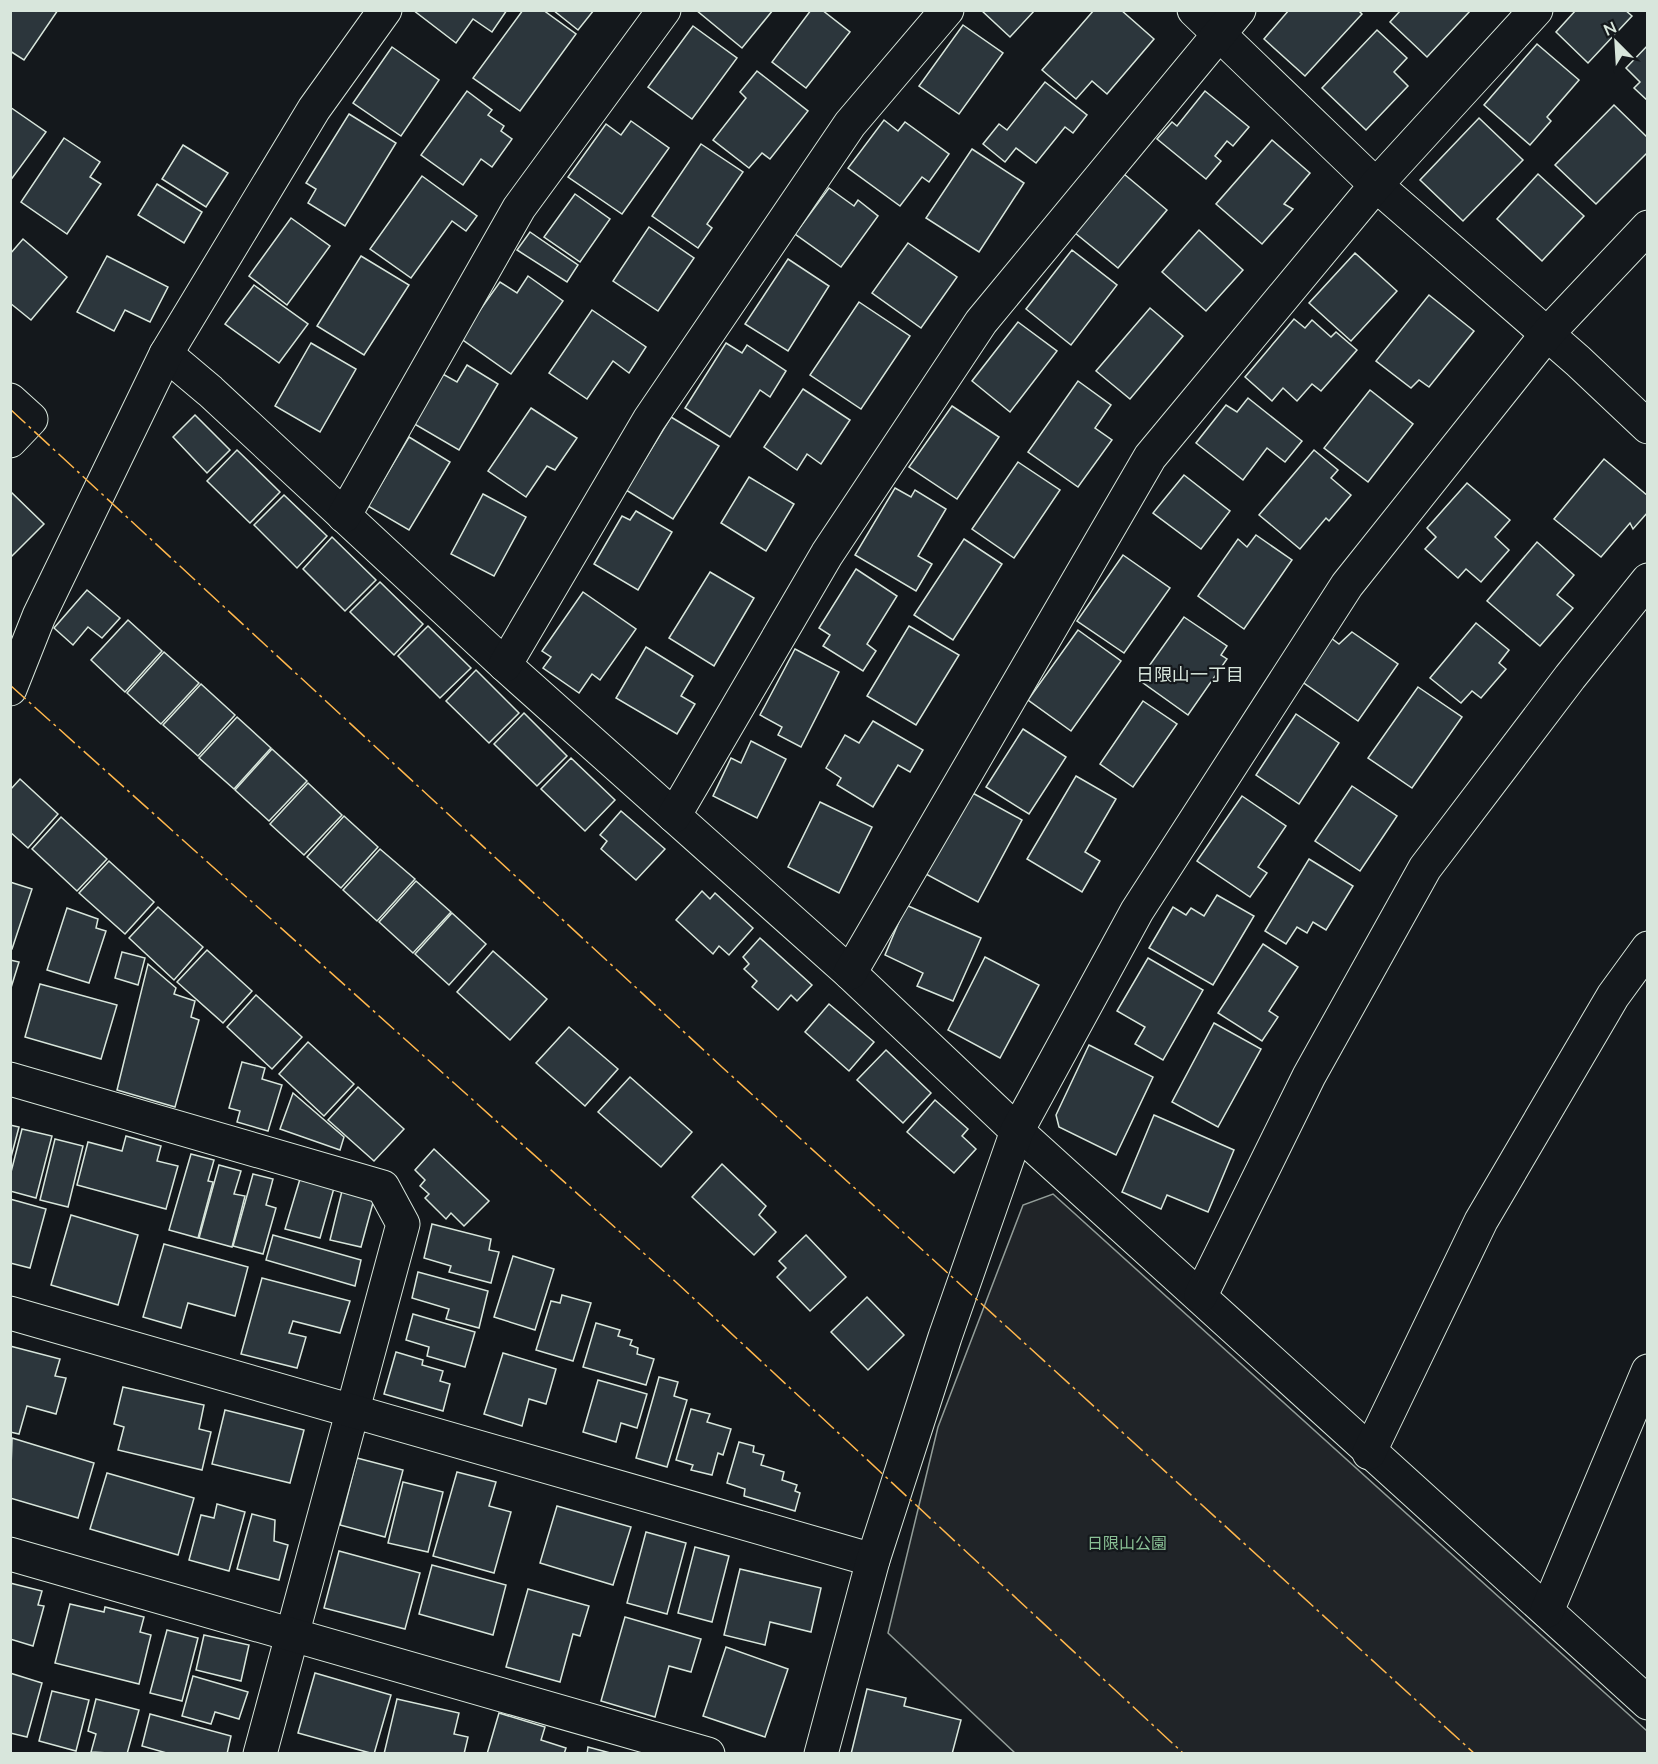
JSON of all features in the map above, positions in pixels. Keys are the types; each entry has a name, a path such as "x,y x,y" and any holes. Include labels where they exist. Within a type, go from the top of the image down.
{"street":[{"path":"10,689 39,616 166,354 314,109 385,10"},
{"path":"344,516 519,208 664,10"},
{"path":"505,665 649,420 850,124 947,10"},
{"path":"1194,10 1229,21 1376,184 1547,334 1647,427"},
{"path":"850,973 1150,457 1376,184 1536,10"},
{"path":"674,816 827,554 981,322 1229,21"},
{"path":"821,1754 873,1560 945,1337 1017,1131 1137,911 1347,585 1547,334 1647,227"},
{"path":"166,354 210,391 505,665 850,973 1017,1131 1201,1295 1369,1453 1647,1702"},
{"path":"10,400 31,419 10,441"},
{"path":"1201,1295 1309,1076 1425,868 1570,676 1647,580"},
{"path":"1369,1453 1481,1221 1613,996 1647,948"},
{"path":"10,1079 383,1186 403,1224 260,1754"},
{"path":"10,1313 873,1560"},
{"path":"1548,1611 1647,1371"},
{"path":"10,1554 293,1633 708,1754"}],"green space":[{"name":"日限山公園","path":"1053,1194 1647,1731 1647,1753 1015,1753 888,1633 938,1427 1023,1205"}],"building":[{"path":"10,10 58,10 24,60 10,51"},
{"path":"413,10 507,10 492,32 473,19 456,43"},
{"path":"523,10 543,10 576,34 520,111 473,78"},
{"path":"553,10 594,10 578,30"},
{"path":"696,10 773,10 742,48"},
{"path":"811,10 822,10 850,32 806,88 772,62"},
{"path":"981,10 1035,10 1010,37"},
{"path":"1094,10 1121,10 1154,39 1107,94 1092,81 1076,99 1042,70"},
{"path":"1289,10 1358,10 1362,14 1305,76 1264,39"},
{"path":"1401,10 1471,10 1427,57 1390,22"},
{"path":"1576,10 1625,10 1632,16 1588,63 1556,32"},
{"path":"963,25 1003,53 959,114 919,86"},
{"path":"693,26 737,58 692,119 648,87"},
{"path":"1377,30 1407,58 1394,72 1408,86 1366,130 1322,88"},
{"path":"1537,44 1579,80 1547,117 1551,121 1530,145 1484,105"},
{"path":"1648,45 1648,101 1634,88 1640,82 1626,68"},
{"path":"392,47 439,80 401,136 353,103"},
{"path":"757,71 808,111 770,159 762,153 749,168 713,140 746,98 740,92"},
{"path":"1045,82 1087,115 1073,133 1065,127 1036,163 1016,148 1005,162 983,144 999,124 1007,130"},
{"path":"467,91 492,110 488,115 504,126 501,131 512,139 492,167 481,159 463,185 421,155"},
{"path":"1205,91 1249,127 1233,146 1227,141 1215,156 1221,161 1206,179 1157,139 1172,122 1177,126"},
{"path":"1614,105 1648,138 1648,152 1596,204 1555,165"},
{"path":"10,107 46,132 10,181"},
{"path":"349,114 396,143 345,226 308,203 316,189 306,183"},
{"path":"1479,118 1523,160 1463,221 1420,180"},
{"path":"884,120 898,131 905,122 949,154 929,182 922,177 900,206 848,168"},
{"path":"631,121 669,148 622,214 568,177 606,124 621,135"},
{"path":"64,138 100,162 90,177 101,184 67,234 21,202"},
{"path":"1272,140 1310,173 1284,204 1293,209 1262,244 1216,204"},
{"path":"701,144 743,172 707,224 712,228 698,248 652,216"},
{"path":"183,145 228,173 206,207 162,179"},
{"path":"972,149 1024,183 979,252 926,218"},
{"path":"1124,174 1167,210 1118,268 1075,233"},
{"path":"1538,174 1584,216 1542,261 1497,219"},
{"path":"422,176 477,216 466,231 452,221 411,278 370,249"},
{"path":"157,184 202,212 184,243 138,215"},
{"path":"829,188 854,206 858,200 878,216 841,267 795,234"},
{"path":"575,194 610,219 580,262 544,237"},
{"path":"291,218 330,246 287,305 249,276"},
{"path":"649,227 694,258 658,311 613,281"},
{"path":"1199,230 1243,270 1206,311 1162,272"},
{"path":"530,232 578,265 567,282 517,250"},
{"path":"23,239 67,277 31,320 10,303 10,254"},
{"path":"908,243 957,277 921,328 872,293"},
{"path":"1072,250 1117,285 1071,345 1026,309"},
{"path":"1355,253 1397,291 1351,341 1309,303"},
{"path":"107,256 168,287 150,322 125,310 114,331 77,312"},
{"path":"361,256 409,285 364,355 317,326"},
{"path":"788,259 829,286 788,351 745,324"},
{"path":"528,276 563,301 511,374 460,338 500,282 517,293"},
{"path":"254,285 308,324 279,363 225,324"},
{"path":"1429,295 1474,331 1429,387 1419,380 1411,388 1376,361"},
{"path":"859,302 910,336 861,409 810,375"},
{"path":"1150,308 1183,336 1130,399 1096,371"},
{"path":"592,310 646,347 629,373 613,361 587,399 549,373"},
{"path":"1294,319 1305,328 1312,320 1331,337 1336,332 1357,350 1321,391 1312,384 1297,401 1283,388 1272,401 1245,377"},
{"path":"1018,322 1057,351 1010,412 972,381"},
{"path":"311,343 356,369 320,432 275,406"},
{"path":"726,343 742,353 747,345 786,371 770,397 760,390 730,437 685,408"},
{"path":"467,365 498,384 459,450 411,422 441,373 457,382"},
{"path":"1078,381 1111,405 1095,428 1112,440 1078,487 1028,452"},
{"path":"803,389 850,420 821,464 807,454 797,470 764,447"},
{"path":"1370,390 1413,424 1368,482 1324,448"},
{"path":"1248,398 1302,441 1285,462 1267,448 1243,480 1196,443 1226,405 1237,412"},
{"path":"952,406 999,437 957,499 909,467"},
{"path":"531,408 577,438 555,470 547,466 526,497 488,471"},
{"path":"195,415 230,450 207,473 173,437"},
{"path":"671,417 719,446 673,519 626,490"},
{"path":"409,437 450,462 409,530 368,506"},
{"path":"237,450 280,492 250,523 207,481"},
{"path":"1314,450 1338,470 1331,478 1351,495 1329,521 1326,518 1300,549 1259,515"},
{"path":"1604,459 1648,496 1648,512 1633,529 1630,523 1601,557 1554,519"},
{"path":"1018,462 1060,490 1014,558 972,529"},
{"path":"1184,475 1230,511 1201,549 1153,513"},
{"path":"749,477 794,504 766,551 721,523"},
{"path":"1467,483 1510,520 1495,537 1509,550 1481,582 1466,569 1458,578 1425,549 1436,537 1427,528"},
{"path":"895,488 911,497 915,490 946,509 918,556 932,564 916,591 855,555"},
{"path":"10,491 44,524 10,558"},
{"path":"483,494 526,517 494,576 451,554"},
{"path":"284,495 327,536 297,568 254,525"},
{"path":"636,511 672,532 638,590 594,564 622,516 630,520"},
{"path":"1256,535 1292,560 1244,629 1198,596 1238,539 1247,547"},
{"path":"332,537 376,580 345,611 303,569"},
{"path":"964,539 1002,564 953,640 914,615"},
{"path":"1537,542 1574,575 1557,595 1573,608 1540,646 1487,601"},
{"path":"1123,555 1170,588 1124,653 1077,621"},
{"path":"856,569 897,596 867,644 876,651 863,671 823,646 830,635 819,628"},
{"path":"710,572 754,598 714,666 669,638"},
{"path":"380,582 423,624 394,655 350,612"},
{"path":"87,590 120,618 102,638 88,627 73,645 54,628"},
{"path":"583,592 636,629 600,680 592,674 579,693 543,668 551,657 542,651"},
{"path":"1184,617 1227,646 1221,655 1227,659 1188,715 1139,680"},
{"path":"128,620 162,651 125,692 91,660"},
{"path":"1476,623 1509,650 1499,663 1506,669 1481,698 1472,691 1461,703 1430,678"},
{"path":"428,626 471,668 440,698 398,656"},
{"path":"909,626 959,655 916,725 867,696"},
{"path":"1078,630 1121,661 1071,731 1028,700"},
{"path":"1352,632 1398,664 1358,721 1301,681 1331,638 1339,644"},
{"path":"646,647 693,676 681,696 695,704 677,734 616,698"},
{"path":"795,649 839,672 801,747 778,735 782,727 760,715"},
{"path":"164,652 199,683 161,724 127,693"},
{"path":"476,670 519,713 489,743 446,701"},
{"path":"201,684 235,715 198,756 163,725"},
{"path":"1418,687 1462,717 1412,788 1368,758"},
{"path":"1143,701 1177,724 1133,787 1100,764"},
{"path":"524,713 567,756 537,786 494,744"},
{"path":"1296,714 1339,743 1299,804 1256,775"},
{"path":"237,717 271,748 234,789 199,758"},
{"path":"873,721 923,750 910,772 898,765 873,807 837,785 841,778 826,768 845,735 859,743"},
{"path":"1023,729 1066,757 1029,814 986,787"},
{"path":"751,741 786,759 757,818 713,796 731,758 741,763"},
{"path":"272,749 307,781 269,821 235,790"},
{"path":"571,758 615,800 585,831 541,789"},
{"path":"1076,776 1116,799 1085,852 1100,861 1082,892 1027,859"},
{"path":"20,779 58,814 28,848 10,832 10,790"},
{"path":"308,783 342,815 304,855 270,824"},
{"path":"1352,786 1397,816 1360,871 1315,841"},
{"path":"969,791 1022,820 978,902 924,873"},
{"path":"1242,796 1286,826 1258,867 1267,873 1250,897 1197,861"},
{"path":"820,802 872,827 839,893 788,867"},
{"path":"621,811 665,849 636,880 601,849 607,841 600,835"},
{"path":"344,816 378,847 341,888 307,857"},
{"path":"61,817 107,859 77,891 32,849"},
{"path":"380,849 415,879 377,921 343,890"},
{"path":"1309,859 1353,886 1326,930 1313,922 1307,933 1297,927 1286,944 1265,931"},
{"path":"109,861 154,902 125,934 79,893"},
{"path":"416,881 451,912 413,953 379,922"},
{"path":"10,882 32,889 12,949 10,949"},
{"path":"702,891 710,899 715,893 753,928 729,955 719,946 713,954 676,920"},
{"path":"1217,895 1254,916 1213,985 1149,948 1173,907 1186,915 1191,908 1204,916"},
{"path":"906,905 981,938 953,1001 917,986 923,973 885,955"},
{"path":"158,907 203,947 174,980 129,938"},
{"path":"67,908 98,919 96,928 106,931 89,983 47,970"},
{"path":"452,913 486,944 449,985 415,954"},
{"path":"760,938 812,985 797,1001 791,995 778,1010 752,987 757,981 744,969 749,964 743,957"},
{"path":"1263,944 1298,967 1269,1011 1278,1017 1262,1041 1218,1013"},
{"path":"207,950 252,991 223,1023 177,982"},
{"path":"493,951 547,999 510,1040 457,992"},
{"path":"122,952 145,958 138,985 115,978"},
{"path":"985,957 1039,985 1000,1058 948,1030"},
{"path":"1148,958 1203,990 1163,1060 1135,1044 1145,1027 1117,1011"},
{"path":"10,960 19,962 10,991"},
{"path":"148,964 176,988 174,994 195,1001 191,1017 199,1020 175,1107 117,1090"},
{"path":"40,984 117,1005 101,1059 25,1037"},
{"path":"256,995 302,1037 272,1069 227,1027"},
{"path":"829,1004 874,1042 849,1071 805,1032"},
{"path":"1214,1023 1261,1049 1218,1127 1172,1102"},
{"path":"569,1027 618,1069 585,1106 536,1063"},
{"path":"308,1042 354,1084 324,1116 279,1074"},
{"path":"1089,1045 1153,1077 1116,1155 1059,1127 1056,1115"},
{"path":"886,1050 931,1093 903,1123 857,1080"},
{"path":"242,1062 265,1068 262,1079 282,1085 268,1131 237,1122 240,1111 229,1108"},
{"path":"630,1077 692,1132 661,1167 598,1112"},
{"path":"358,1087 404,1129 374,1161 328,1120"},
{"path":"293,1093 344,1137 340,1150 280,1129"},
{"path":"935,1100 968,1129 962,1136 976,1149 954,1173 907,1132"},
{"path":"1154,1115 1234,1150 1208,1212 1167,1195 1161,1209 1122,1192"},
{"path":"10,1125 19,1127 10,1161"},
{"path":"22,1129 52,1136 36,1198 10,1191 10,1176"},
{"path":"126,1136 161,1146 157,1161 178,1166 166,1209 77,1185 88,1142 122,1151"},
{"path":"55,1139 83,1146 68,1207 40,1200"},
{"path":"434,1149 489,1201 464,1226 451,1213 446,1219 425,1198 429,1194 420,1186 425,1180 415,1170"},
{"path":"191,1154 214,1160 208,1181 213,1182 198,1238 169,1230"},
{"path":"722,1164 766,1206 759,1215 776,1232 754,1255 692,1197"},
{"path":"219,1165 241,1171 234,1194 245,1196 232,1247 199,1238"},
{"path":"253,1174 273,1179 266,1205 276,1208 263,1254 233,1246"},
{"path":"300,1179 334,1188 320,1238 285,1229"},
{"path":"342,1191 374,1199 361,1247 330,1240"},
{"path":"10,1199 46,1209 30,1268 10,1263"},
{"path":"71,1215 138,1235 118,1305 51,1285"},
{"path":"432,1224 491,1239 489,1250 499,1252 491,1283 449,1272 451,1266 424,1258"},
{"path":"273,1235 361,1260 355,1286 266,1260"},
{"path":"806,1235 846,1277 810,1311 777,1277 786,1268 779,1261"},
{"path":"164,1244 248,1267 235,1316 188,1303 181,1328 143,1317"},
{"path":"513,1256 554,1269 535,1330 494,1317"},
{"path":"418,1272 488,1291 479,1328 446,1319 449,1309 412,1298"},
{"path":"262,1278 350,1301 340,1333 293,1321 289,1333 306,1337 297,1368 241,1354"},
{"path":"562,1295 591,1303 573,1361 536,1350 551,1301 560,1303"},
{"path":"867,1297 904,1335 868,1370 831,1332"},
{"path":"413,1314 475,1332 465,1367 427,1356 429,1347 406,1340"},
{"path":"596,1323 620,1330 618,1336 632,1340 630,1345 638,1348 637,1354 654,1359 646,1385 583,1367"},
{"path":"10,1346 60,1359 55,1376 66,1378 56,1414 27,1406 19,1434 10,1432"},
{"path":"396,1352 423,1360 422,1365 443,1371 440,1381 450,1384 443,1411 384,1394"},
{"path":"503,1353 556,1369 546,1404 529,1399 522,1426 484,1414"},
{"path":"659,1377 678,1382 674,1396 687,1400 667,1467 636,1458"},
{"path":"598,1380 647,1394 637,1428 621,1423 616,1442 583,1432"},
{"path":"123,1387 204,1405 199,1429 211,1432 202,1470 118,1450 124,1427 114,1424"},
{"path":"691,1409 710,1414 707,1422 731,1429 723,1455 718,1453 712,1475 691,1470 693,1465 676,1460"},
{"path":"225,1410 304,1430 290,1483 212,1464"},
{"path":"12,1438 94,1463 78,1518 10,1498"},
{"path":"739,1442 754,1446 753,1452 764,1455 761,1465 784,1472 782,1480 797,1485 795,1491 800,1493 795,1511 744,1496 745,1489 727,1483"},
{"path":"357,1458 403,1470 385,1537 340,1525"},
{"path":"457,1472 496,1482 489,1506 511,1512 494,1573 433,1556"},
{"path":"107,1473 194,1498 178,1555 90,1529"},
{"path":"403,1482 443,1492 428,1552 388,1543"},
{"path":"217,1504 245,1512 229,1571 189,1560 201,1515 214,1518"},
{"path":"557,1506 631,1527 613,1585 540,1563"},
{"path":"252,1514 275,1520 274,1541 288,1545 279,1580 237,1569"},
{"path":"646,1532 686,1543 667,1614 627,1603"},
{"path":"695,1547 729,1556 712,1622 678,1613"},
{"path":"339,1551 420,1573 405,1629 324,1608"},
{"path":"432,1565 506,1585 493,1635 419,1614"},
{"path":"740,1569 821,1588 811,1632 770,1622 765,1645 724,1635"},
{"path":"10,1583 42,1591 38,1605 44,1606 33,1646 10,1639"},
{"path":"528,1589 589,1606 580,1636 573,1634 560,1682 506,1667"},
{"path":"70,1604 104,1612 105,1607 144,1617 140,1632 151,1635 139,1684 55,1663"},
{"path":"625,1617 701,1639 691,1672 669,1666 655,1717 601,1701"},
{"path":"167,1630 198,1638 182,1701 150,1693"},
{"path":"204,1635 249,1645 241,1681 196,1670"},
{"path":"726,1647 788,1669 765,1737 703,1716"},
{"path":"10,1673 42,1683 27,1737 10,1733"},
{"path":"315,1673 391,1695 374,1754 298,1733"},
{"path":"193,1676 248,1692 239,1719 215,1712 211,1724 182,1716"},
{"path":"867,1689 906,1698 904,1706 961,1720 952,1754 851,1754"},
{"path":"52,1691 89,1700 76,1751 39,1741"},
{"path":"96,1699 139,1710 127,1754 91,1752 96,1734 88,1731"},
{"path":"397,1699 459,1713 454,1734 468,1737 464,1754 384,1754"},
{"path":"499,1713 545,1727 541,1740 566,1748 564,1754 487,1754"},
{"path":"150,1714 231,1736 227,1754 170,1754 142,1746"},
{"path":"588,1747 614,1754 587,1754"}],"power":[{"path":"10,409 723,1068 1475,1754"},
{"path":"10,685 677,1283 1184,1754"}],"district":[{"name":"日限山一丁目","path":"1190,674"}]}
